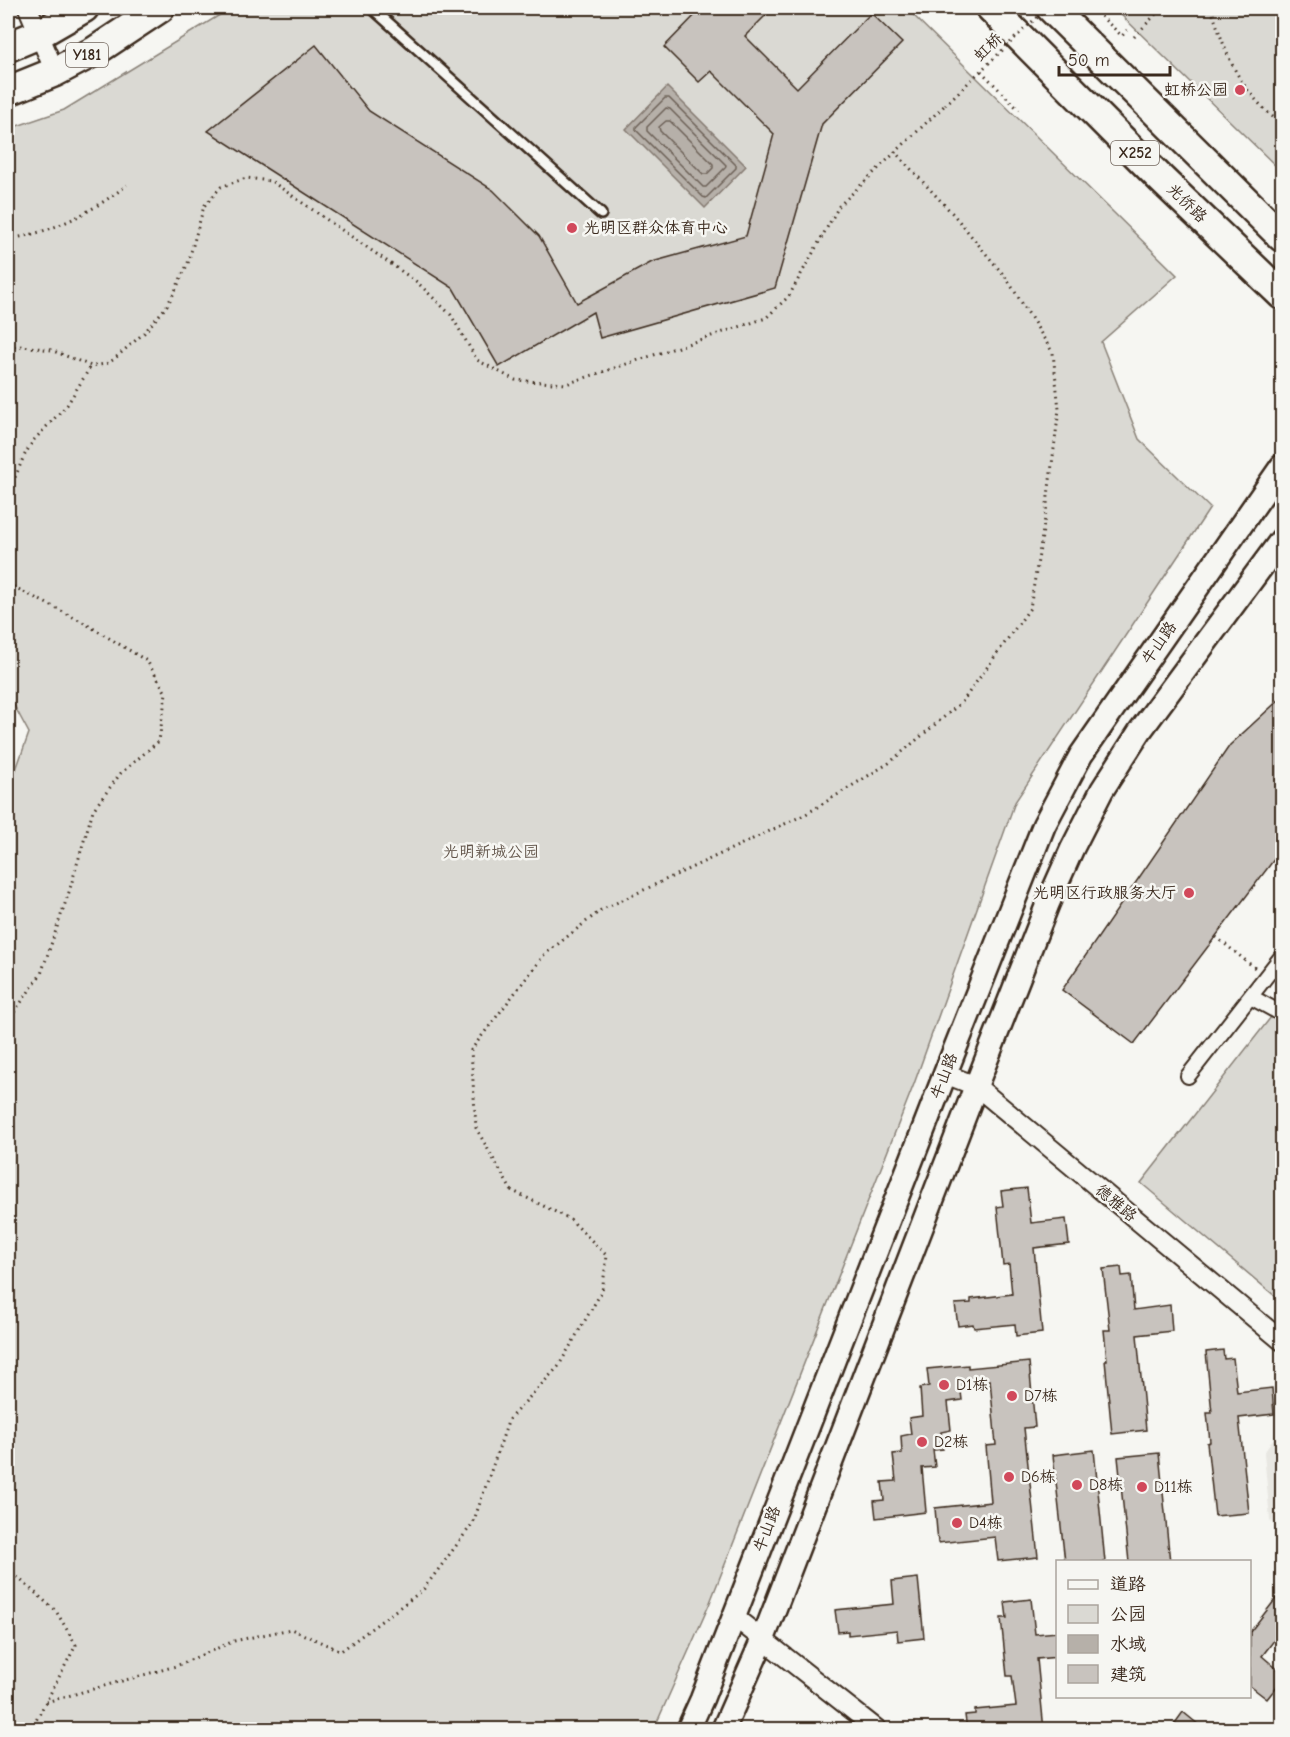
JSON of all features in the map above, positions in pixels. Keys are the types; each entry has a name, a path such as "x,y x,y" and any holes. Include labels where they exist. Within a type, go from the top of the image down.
{"main road":[{"name":"Y181","path":"8,46 39,34 84,8"},
{"name":"Y181","path":"8,91 55,72 95,51 160,8"},
{"name":"X252","path":"1050,8 1277,230"},
{"name":"光侨路","path":"993,11 1279,294"}],"street":[{"path":"28,8 55,72"},
{"name":"牛山路","path":"688,1730 1044,825 1081,755 1282,466"},
{"name":"牛山路","path":"723,1730 763,1639 976,1086 1048,903 1078,837 1102,790 1140,731 1282,539"},
{"path":"1044,825 1049,837 1062,845 1078,837"},
{"path":"1188,1077 1282,956"},
{"path":"1251,997 1282,1014"},
{"name":"德雅路","path":"945,1074 976,1086 1282,1341"},
{"path":"733,1616 878,1730"}],"lane":[{"path":"372,8 601,214"}],"path":[{"name":"虹桥","path":"91,366 106,364 113,360 138,339 166,308 188,263 204,206 221,187 246,178 271,181 417,282 451,315 477,360 515,380 566,384 766,318 789,296 839,206 894,151 1050,8"},
{"path":"1092,8 1122,36 1127,30"},
{"path":"1134,37 1156,14 1156,8"},
{"path":"1211,8 1230,61 1241,82 1252,97 1282,125"},
{"path":"981,70 1019,110"},
{"path":"46,1702 176,1666 234,1641 291,1629 341,1651 423,1590 473,1523 509,1419 558,1367 602,1291 607,1256 570,1219 511,1190 476,1128 471,1050 544,955 602,910 806,814 889,763 962,702 1030,608 1046,512 1059,409 1053,353 1007,279 953,214 894,151"},
{"path":"8,240 34,234 74,219 111,198 127,185"},
{"path":"8,347 37,347 51,350 91,366 67,405 33,441 8,494"},
{"path":"8,584 81,621 147,661 166,693 159,741 121,773 93,810 69,892 41,974 8,1021"},
{"path":"1215,937 1266,976"},
{"path":"8,1569 57,1611 76,1645 31,1730"}],"shaded area":[{"path":"1282,1425 1282,1531 1270,1520 1264,1453"}],"green space":[{"name":"光明新城公园","path":"231,8 906,8 1177,275 1101,342 1139,439 1210,508 1015,802 914,1084 709,1605 654,1729 8,1729 8,792 29,733 8,694 8,129 64,110"},
{"name":"虹桥公园","path":"1114,8 1282,8 1282,172"},
{"path":"1282,1003 1282,1302 1141,1183"}],"water":[{"path":"667,87 746,166 705,208 626,129"}],"building":[{"path":"702,8 773,8 745,36 797,88 871,13 902,43 822,124 775,288 600,338 593,312 499,367 453,288 208,131 316,45 369,111 493,190 539,236 577,303 652,262 746,236 774,134 711,71 699,82 664,47"},
{"name":"光明区行政服务大厅","path":"1282,697 1282,849 1134,1044 1062,990 1230,745"},
{"path":"1027,1188 1031,1223 1066,1219 1069,1244 1034,1248 1042,1333 1016,1336 1015,1324 974,1328 973,1324 958,1326 955,1304 971,1303 971,1299 1012,1294 1009,1264 1003,1265 997,1207 1003,1206 1001,1191"},
{"path":"1121,1267 1122,1276 1131,1275 1134,1310 1170,1305 1172,1331 1137,1335 1146,1430 1112,1434 1104,1330 1110,1330 1103,1269"},
{"path":"1223,1350 1224,1359 1233,1358 1237,1392 1272,1388 1274,1414 1239,1418 1249,1513 1215,1516 1207,1443 1210,1442 1207,1413 1212,1413 1206,1352"},
{"path":"1029,1362 1035,1427 1024,1428 1038,1557 998,1561 995,1537 938,1543 935,1508 991,1502 986,1446 996,1445 990,1380 960,1383 962,1400 948,1402 951,1430 941,1432 943,1449 933,1450 935,1467 922,1468 926,1512 876,1518 874,1501 884,1500 882,1482 896,1481 893,1454 902,1453 901,1436 911,1434 909,1418 922,1416 920,1388 929,1386 927,1369 968,1365 968,1368"},
{"name":"D8栋","path":"1094,1450 1105,1560 1065,1560 1053,1455"},
{"name":"D11栋","path":"1159,1453 1170,1560 1129,1560 1118,1457"},
{"path":"918,1578 924,1638 898,1641 897,1630 848,1635 848,1631 838,1632 835,1610 894,1604 892,1581"},
{"path":"1282,1591 1282,1630 1262,1656 1282,1673 1282,1680 1267,1699 1251,1687 1251,1631"},
{"path":"1031,1599 1035,1634 1056,1632 1056,1657 1037,1659 1044,1730 967,1730 965,1715 975,1714 975,1710 1016,1706 1012,1676 1007,1676 1001,1618 1007,1618 1005,1602"},
{"path":"1183,1712 1205,1730 1170,1730"}],"place":[{"name":"虹桥公园","path":"1240,90"},
{"name":"光明区群众体育中心","path":"572,228"},
{"name":"光明区行政服务大厅","path":"1189,893"},
{"name":"D1栋","path":"944,1385"},
{"name":"D7栋","path":"1012,1396"},
{"name":"D2栋","path":"922,1442"},
{"name":"D6栋","path":"1009,1477"},
{"name":"D8栋","path":"1077,1485"},
{"name":"D11栋","path":"1142,1487"},
{"name":"D4栋","path":"957,1523"}]}
